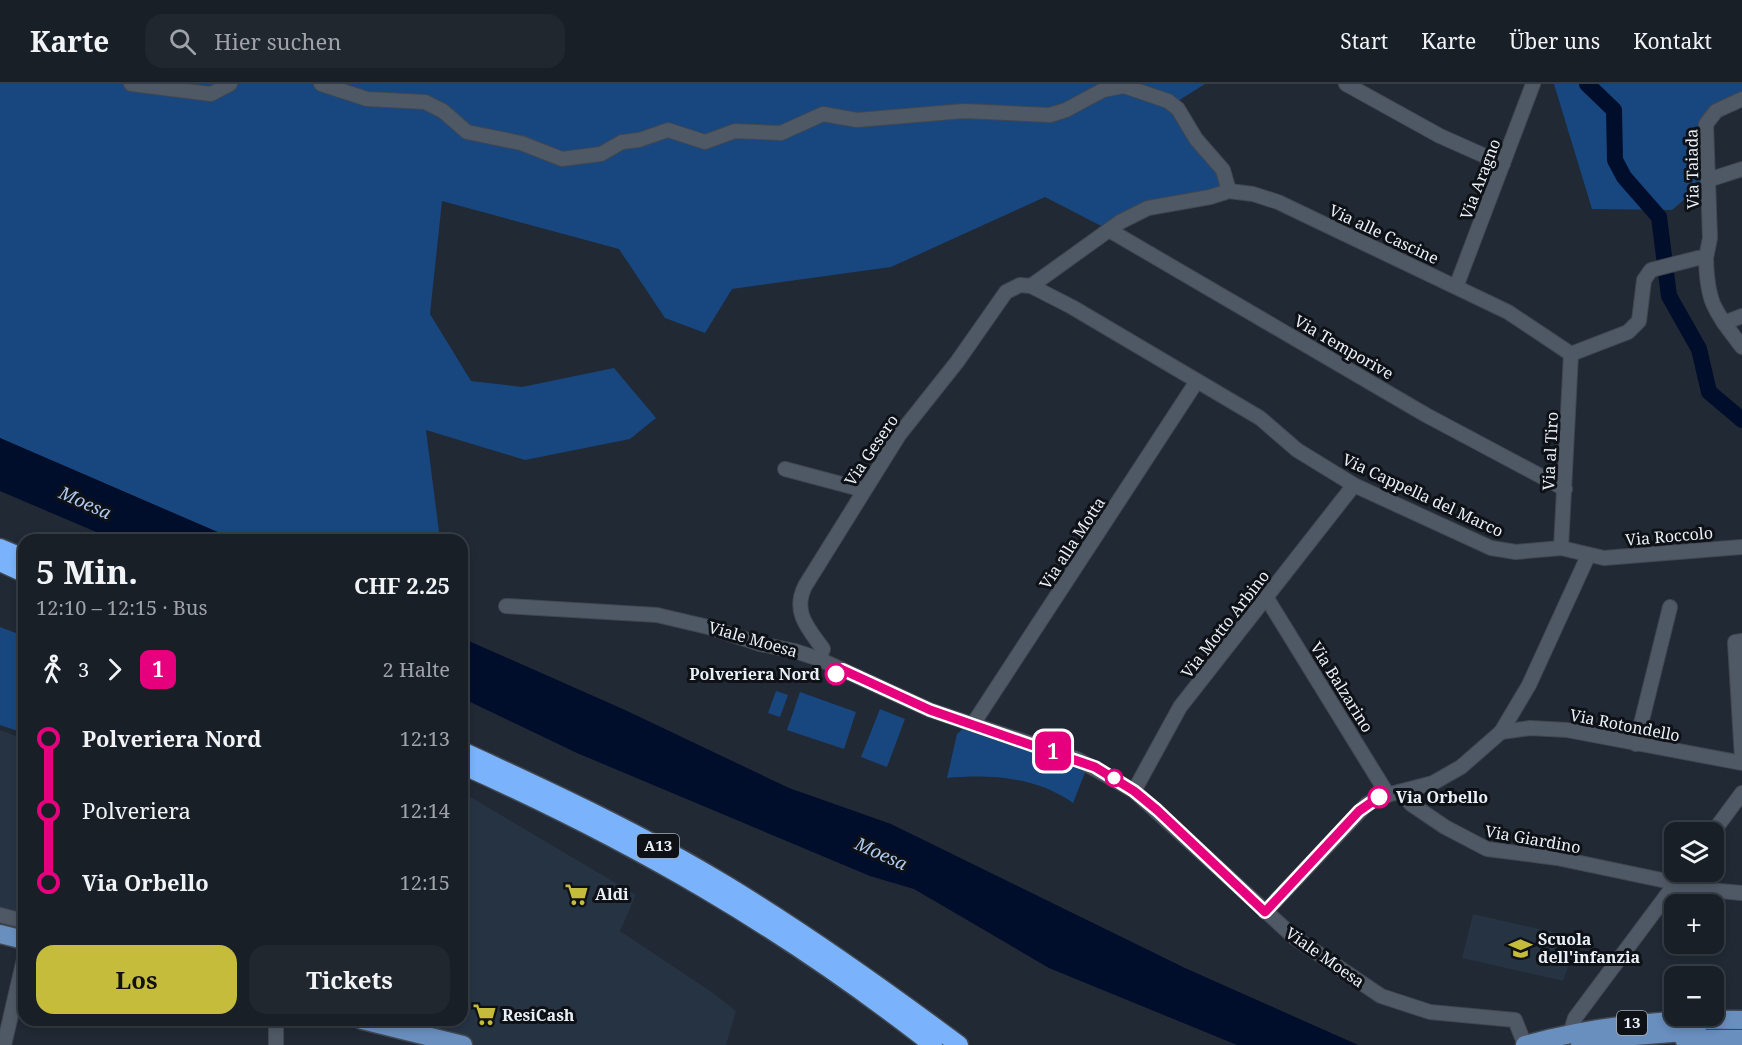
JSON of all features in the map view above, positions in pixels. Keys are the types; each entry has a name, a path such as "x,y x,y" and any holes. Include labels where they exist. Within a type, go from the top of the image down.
{"highway":[{"path":"0,548 18,556"},
{"path":"0,562 18,570"},
{"name":"A13","path":"468,754 597,814 725,884 861,972 932,1036 959,1045"},
{"name":"A13","path":"468,768 593,827 724,898 932,1036 951,1045"}],"main road":[{"path":"0,934 18,938"},
{"name":"Viale Moesa","path":"1525,1045 1575,1039 1653,1021 1742,1020"},
{"path":"386,1026 463,1045"},
{"path":"1575,1039 1674,1032 1742,1032"},
{"path":"1638,1045 1689,1039 1742,1039"}],"street":[{"path":"131,84 211,94 230,84"},
{"path":"321,84 367,99 425,102 443,111 467,132 521,143 562,159 601,154 622,142 639,140 668,130 699,142 712,140 735,131 781,133 823,114 856,120 964,111 1050,115 1066,110 1103,90 1124,86 1168,101 1178,109 1196,139 1222,170 1229,191"},
{"path":"1346,84 1440,136 1503,164"},
{"name":"Via Aragno","path":"1456,287 1533,84"},
{"name":"Via Taiada","path":"1742,99 1716,111 1708,120 1705,133 1710,238 1706,258 1708,293 1724,323 1742,347"},
{"path":"1707,180 1742,169"},
{"name":"Via alle Cascine","path":"1031,286 1109,230 1148,208 1210,197 1229,191 1252,194 1278,202 1508,312 1571,354"},
{"name":"Via Temporive","path":"1109,230 1426,415 1565,489"},
{"path":"1571,354 1628,332 1635,326 1639,321 1644,280 1651,270 1682,260 1706,258"},
{"name":"Via Cappella del Marco","path":"1031,286 1072,307 1260,418 1297,450 1354,485 1491,548 1516,552 1562,548 1594,557"},
{"name":"Via Gesero","path":"819,659 824,649 803,619 798,608 799,598 899,435 957,362 1006,292 1013,287 1031,286"},
{"path":"1724,323 1742,316"},
{"name":"Via al Tiro","path":"1562,548 1571,354"},
{"name":"Via alla Motta","path":"973,724 1197,381"},
{"path":"785,469 864,490"},
{"name":"Via Motto Arbino","path":"1134,791 1180,707 1354,485"},
{"name":"Via Roccolo","path":"1594,557 1742,546"},
{"path":"1265,912 1359,811 1373,800 1433,783 1461,767 1501,732 1529,686 1594,557"},
{"name":"Via Balzarino","path":"1266,597 1395,794"},
{"name":"Viale Moesa","path":"506,606 657,615 819,659 921,706 1077,759 1134,791 1294,938 1381,996 1430,1012 1515,1020 1525,1045"},
{"path":"1636,744 1670,607"},
{"path":"1742,641 1735,642 1742,758"},
{"name":"Via Rotondello","path":"1501,732 1553,728 1742,763"},
{"path":"1720,822 1742,793"},
{"name":"Via Giardino","path":"1395,794 1445,827 1487,849 1557,858 1676,883 1687,888 1742,893"},
{"path":"1575,1039 1575,1018 1676,883"},
{"path":"0,915 18,920"},
{"path":"4,1045 18,985"},
{"path":"276,1026 276,1045"}],"shaded area":[{"path":"0,84 1205,84 1173,104 1229,191 1148,208 1109,230 1045,197 891,267 732,289 705,333 665,318 619,249 442,201 430,314 471,381 522,387 614,368 656,418 630,439 525,460 426,430 439,534 222,534 0,438"},
{"path":"1554,84 1742,84 1742,99 1712,113 1707,180 1672,210 1592,209"},
{"path":"0,627 18,634 18,731 0,725"},
{"path":"776,691 788,695 780,717 768,713"},
{"path":"800,692 856,712 844,749 787,730"},
{"path":"880,709 905,719 887,767 861,757"},
{"path":"964,728 1057,758 1086,770 1073,803 1044,788 1013,779 947,778 957,734"},
{"path":"0,730 18,737 18,938 0,934"},
{"path":"468,796 636,895 620,931 736,1011 726,1045 466,1045 387,1026 468,1026"},
{"name":"Scuola dell'infanzia","path":"1473,914 1579,938 1563,981 1462,958"}],"water":[{"name":"Moesa","path":"0,438 222,534 101,534 0,491"},
{"name":"Moesa","path":"468,641 625,710 789,788 891,824 1185,968 1358,1045 1237,1045 1049,968 914,889 870,876 577,753 468,701"}],"waterway":[{"path":"1587,84 1614,110 1615,160 1624,177 1659,217 1669,296 1699,349 1709,392 1742,420"}],"bus line":[{"name":"1","path":"836,674 843,670 930,710 1095,767 1134,791 1157,810 1265,912 1359,811 1379,797"}],"place":[{"name":"Polveriera Nord","path":"836,674"},
{"name":"Via Orbello","path":"1379,797"},
{"name":"Aldi","path":"577,894"},
{"name":"Scuola dell'infanzia","path":"1520,948"},
{"name":"ResiCash","path":"484,1015"}]}
